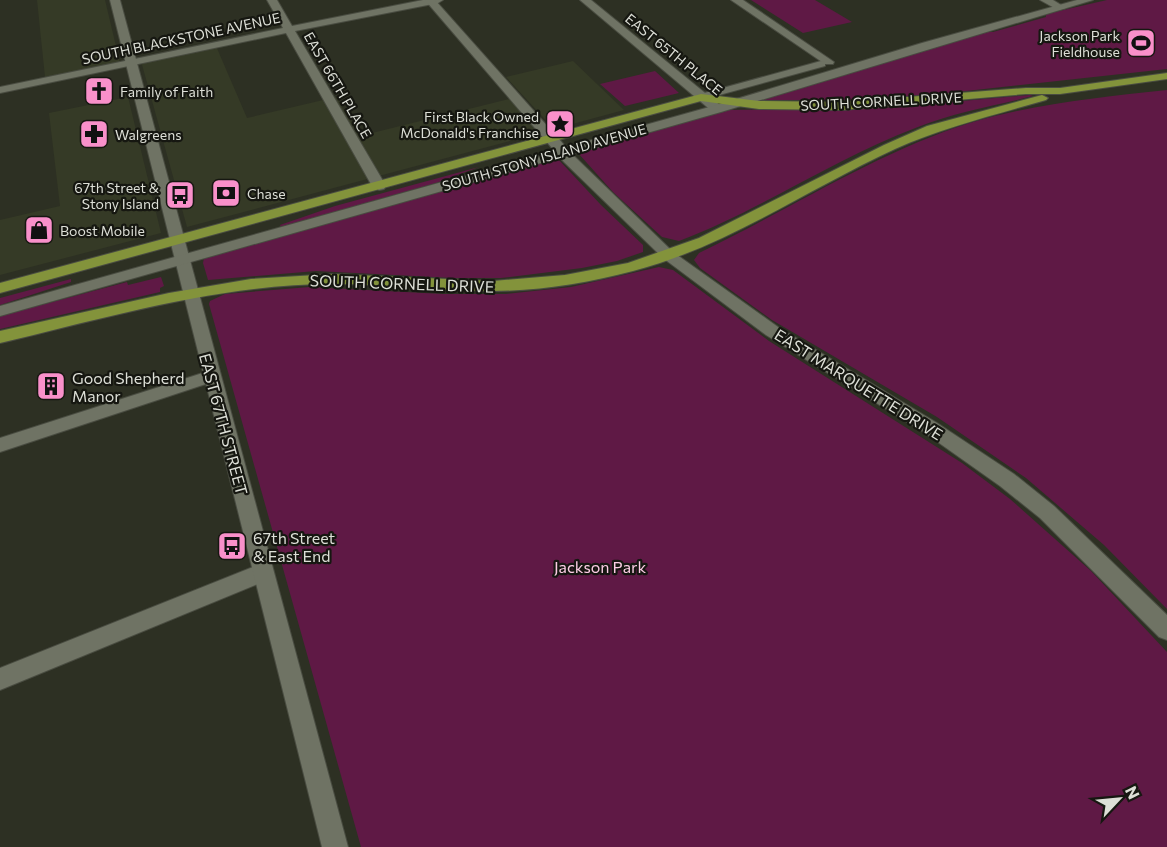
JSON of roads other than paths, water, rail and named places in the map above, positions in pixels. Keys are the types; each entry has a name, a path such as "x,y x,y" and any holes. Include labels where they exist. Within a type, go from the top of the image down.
{"highway":[{"name":"SOUTH CORNELL DRIVE","path":"701,97 759,105 842,106 1026,91 1060,91 1167,76"},
{"name":"SOUTH CORNELL DRIVE","path":"0,337 190,294 251,284 308,280 464,287 536,283 603,273 668,255 704,241 888,148 931,129 1037,100 1060,91"},
{"name":"SOUTH STONY ISLAND AVENUE","path":"0,288 179,250 378,186 701,97"}],"street":[{"name":"EAST 67TH STREET","path":"115,0 335,847"},
{"name":"EAST 66TH PLACE","path":"272,0 378,186"},
{"name":"SOUTH BLACKSTONE AVENUE","path":"0,90 433,0"},
{"name":"EAST MARQUETTE DRIVE","path":"433,0 563,151 601,192 668,255 772,331 940,434 1007,480 1047,512 1167,630"},
{"name":"EAST 65TH PLACE","path":"585,0 717,109"},
{"path":"736,0 830,62"},
{"name":"SOUTH STONY ISLAND AVENUE","path":"701,97 1054,2 1088,0"},
{"name":"SOUTH STONY ISLAND AVENUE","path":"0,311 179,250 717,109 916,48 1054,2"},
{"path":"0,445 212,376"},
{"path":"0,679 263,572"}],"place":[{"name":"Jackson Park Fieldhouse","path":"1141,43"},
{"name":"Family of Faith","path":"99,91"},
{"name":"First Black Owned McDonald's Franchise","path":"560,124"},
{"name":"Walgreens","path":"94,134"},
{"name":"Chase","path":"226,193"},
{"name":"67th Street & Stony Island","path":"180,195"},
{"name":"Boost Mobile","path":"39,230"},
{"name":"Good Shepherd Manor","path":"51,386"},
{"name":"67th Street & East End","path":"232,546"}],"park label":[{"name":"Jackson Park","path":"600,566"}]}
